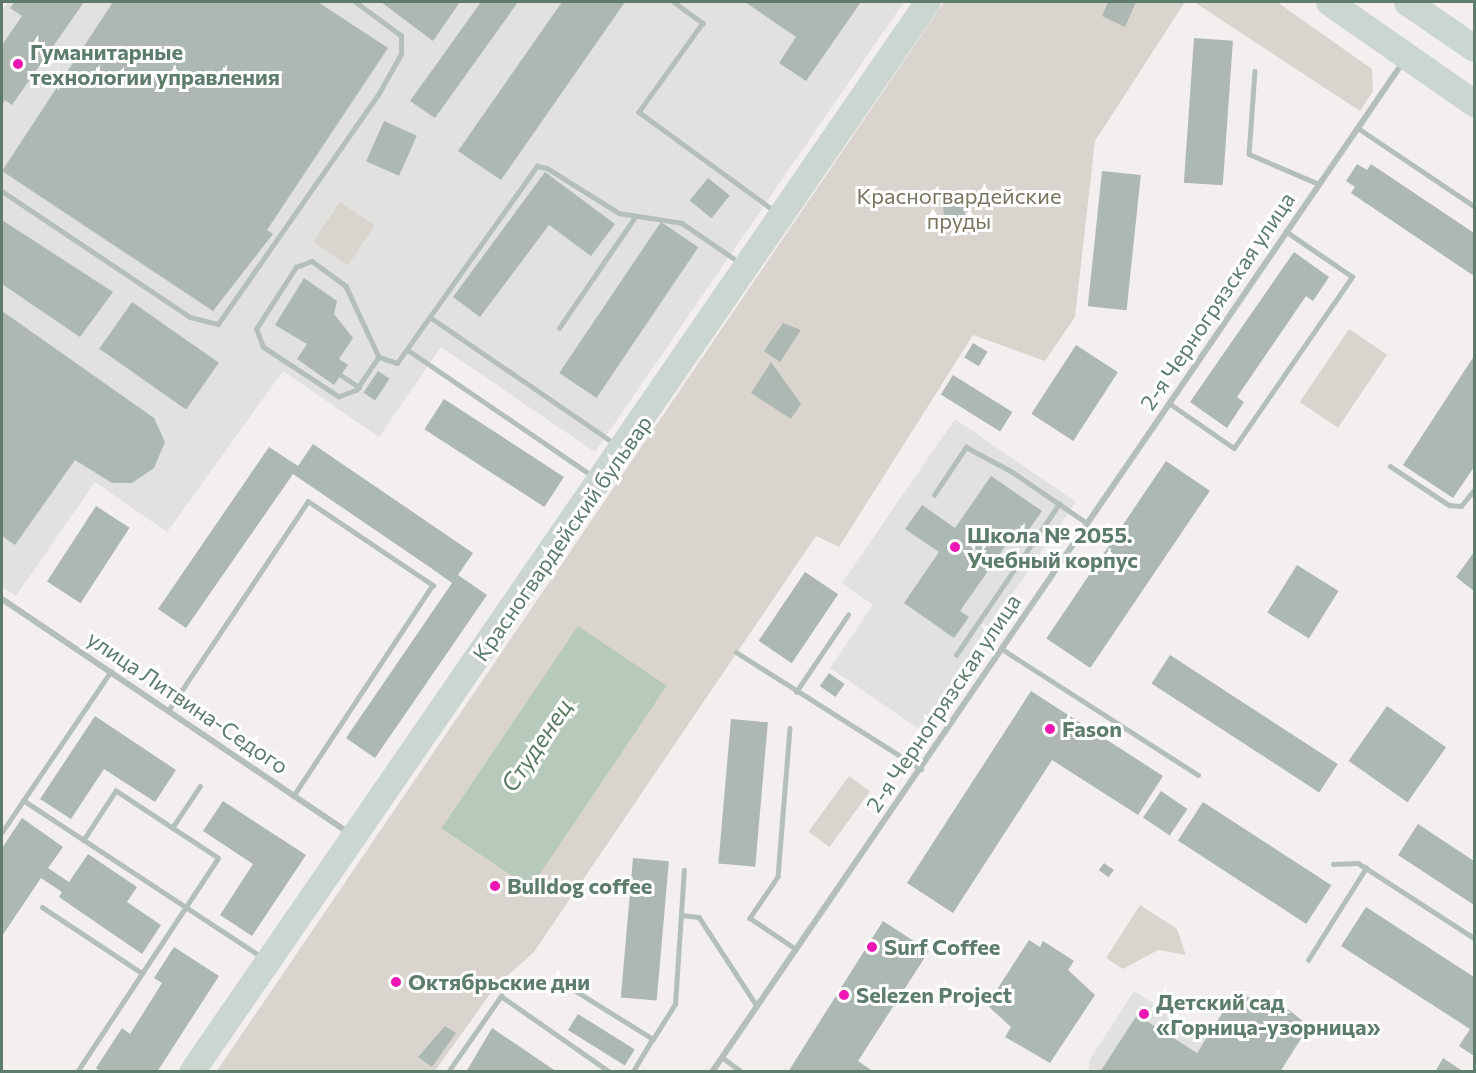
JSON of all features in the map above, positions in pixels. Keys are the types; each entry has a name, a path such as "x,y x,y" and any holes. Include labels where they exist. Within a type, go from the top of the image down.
{"main road":[{"path":"1329,2 1474,103"},
{"path":"1407,2 1474,48"}],"street":[{"name":"Красногвардейский бульвар","path":"192,1071 601,482 928,2"},
{"name":"2-я Черногрязская улица","path":"712,1071 921,769 1407,56"},
{"name":"улица Литвина-Седого","path":"2,599 354,836"}],"lane":[{"path":"2,191 190,316 218,324 380,93 401,54 401,36 355,2"},
{"path":"675,2 703,23 639,112 782,216"},
{"path":"1255,72 1250,154 1319,184"},
{"path":"1358,128 1474,207"},
{"path":"380,357 359,387 345,397 332,394 258,341 258,323 296,267 312,261 346,286 380,357 394,364 408,350 537,166 547,168 608,208 635,217 682,223 747,267"},
{"path":"559,328 635,217"},
{"path":"1169,403 1234,448 1352,277 1286,232"},
{"path":"430,317 623,450"},
{"path":"408,350 601,482"},
{"path":"341,375 359,387"},
{"path":"934,495 966,447 1088,523"},
{"path":"1390,466 1449,505 1461,506 1474,490"},
{"path":"168,711 308,501 434,585 294,796"},
{"path":"956,655 1059,504"},
{"path":"796,692 848,615"},
{"path":"1002,649 1198,775"},
{"path":"736,652 796,692 825,704 921,769"},
{"path":"2,832 111,671"},
{"path":"790,728 778,877 750,918 796,949"},
{"path":"172,828 200,786"},
{"path":"77,1071 218,858 116,791 84,840"},
{"path":"23,801 268,962"},
{"path":"1333,864 1351,862 1366,868 1474,938"},
{"path":"1308,960 1366,868"},
{"path":"633,1071 675,1004 684,870"},
{"path":"42,907 142,973"},
{"path":"681,915 699,917 757,1006"},
{"path":"562,983 653,1039"},
{"path":"448,1071 501,996 610,1071"},
{"path":"722,1057 742,1071"}],"shaded area":[{"path":"8,2 904,2 595,452 441,347 379,437 283,371 167,532 95,482 16,596 2,587 2,11"},
{"name":"Школа № 2055. Учебный корпус","path":"955,419 1076,502 919,729 830,668 873,605 842,583"},
{"name":"Детский сад «Горница-узорница»","path":"1134,991 1206,1038 1194,1057 1205,1071 1089,1071 1089,1061"}],"green space":[{"name":"Красногвардейские пруды","path":"944,2 1185,2 1095,141 1075,317 1045,361 973,335 839,547 816,536 534,952 495,987 435,1071 216,1072"},
{"path":"1194,2 1277,2 1372,69 1373,91 1360,111"},
{"path":"340,202 375,225 348,265 313,242"},
{"path":"1349,329 1387,355 1338,428 1300,402"},
{"path":"849,776 870,791 829,847 808,832"},
{"path":"1140,905 1177,929 1186,955 1158,950 1123,969 1106,958"}],"water":[{"name":"Студенец","path":"578,626 667,686 530,888 442,828"}],"building":[{"path":"15,2 84,2 12,105 5,100 2,105 2,45 22,16 10,8"},
{"path":"113,2 318,2 388,48 267,230 273,234 213,311 2,171"},
{"path":"381,2 460,2 433,41"},
{"path":"481,2 518,2 435,118 410,101"},
{"path":"562,2 625,2 501,180 458,151"},
{"path":"745,2 861,2 806,81 779,63 796,37"},
{"path":"1108,2 1136,2 1125,27 1102,16"},
{"path":"1194,38 1233,41 1223,185 1184,183"},
{"path":"384,121 417,136 399,176 366,161"},
{"path":"1357,164 1367,170 1371,164 1474,233 1474,276 1351,193 1355,187 1346,181"},
{"path":"1102,171 1141,175 1127,310 1088,306"},
{"path":"545,172 615,224 591,256 549,225 480,317 453,297"},
{"path":"708,178 730,196 712,218 690,201"},
{"path":"963,198 966,221 945,223 942,201"},
{"path":"2,220 113,292 80,337 2,284"},
{"path":"661,222 698,247 597,398 559,373"},
{"path":"1294,252 1329,277 1313,301 1306,296 1237,397 1244,402 1227,428 1190,402"},
{"path":"304,278 337,301 334,314 353,338 339,359 348,365 334,385 297,359 307,344 275,325"},
{"path":"132,302 219,363 186,409 99,349"},
{"path":"2,311 154,418 165,442 154,468 132,483 112,483 75,460 15,545 2,536"},
{"path":"783,323 801,330 780,362 764,351"},
{"path":"973,343 988,352 979,366 964,358"},
{"path":"1076,345 1118,372 1073,441 1031,414"},
{"path":"1474,356 1474,467 1453,498 1403,465"},
{"path":"771,362 801,404 791,419 751,393"},
{"path":"378,371 390,379 375,400 363,393"},
{"path":"953,375 1012,412 1000,432 941,395"},
{"path":"444,399 564,477 544,507 424,429"},
{"path":"313,444 473,553 458,575 487,595 375,758 346,738 452,583 431,568 293,474 186,628 158,609 269,447 298,466"},
{"path":"1166,461 1210,491 1090,668 1046,638"},
{"path":"991,476 1042,511 1026,534 1018,528 960,611 969,617 954,638 904,603 939,552 905,529 922,505 955,528"},
{"path":"96,506 130,528 81,603 47,581"},
{"path":"1474,552 1474,591 1456,577"},
{"path":"1297,565 1339,591 1309,638 1267,612"},
{"path":"805,572 838,594 792,663 759,641"},
{"path":"1170,655 1338,764 1319,792 1151,684"},
{"path":"829,673 845,684 835,697 820,686"},
{"path":"1031,691 1163,776 1138,815 1052,760 953,913 907,883"},
{"path":"1387,706 1446,747 1408,802 1349,761"},
{"path":"95,716 176,770 155,802 104,769 71,819 40,799"},
{"path":"731,719 768,722 755,867 718,863"},
{"path":"1161,791 1188,809 1170,835 1143,818"},
{"path":"223,801 306,855 252,936 220,915 253,864 203,831"},
{"path":"1203,802 1331,885 1306,924 1178,841"},
{"path":"22,818 63,847 48,868 69,882 88,854 137,887 127,902 161,925 142,954 59,897 62,892 41,878 2,936 2,848"},
{"path":"1418,824 1474,861 1474,905 1398,855"},
{"path":"633,858 669,861 657,1001 621,997"},
{"path":"1104,863 1114,870 1109,877 1099,870"},
{"path":"1366,907 1474,977 1474,1056 1459,1046 1470,1029 1341,946"},
{"path":"883,921 929,951 858,1061 874,1072 788,1072"},
{"path":"1029,940 1040,947 1043,941 1074,961 1068,970 1095,995 1050,1063 1005,1037 1011,1027 987,1005"},
{"path":"174,947 219,976 157,1072 101,1072 96,1068 122,1028 130,1034 162,983 154,978"},
{"path":"1236,991 1268,1007 1274,998 1309,1026 1280,1072 1100,1072 1137,1015 1197,1053"},
{"path":"578,1014 635,1050 625,1066 568,1030"},
{"path":"445,1026 456,1033 432,1067 418,1057"},
{"path":"492,1028 557,1072 466,1072"},
{"path":"1443,1058 1464,1072 1435,1072"}],"place":[{"name":"Гуманитарные технологии управления","path":"18,64"},
{"name":"Школа № 2055. Учебный корпус","path":"955,547"},
{"name":"Fason","path":"1050,729"},
{"name":"Bulldog coffee","path":"495,886"},
{"name":"Surf Coffee","path":"872,947"},
{"name":"Октябрьские дни","path":"396,982"},
{"name":"Selezen Project","path":"844,995"},
{"name":"Детский сад «Горница-узорница»","path":"1144,1014"}]}
